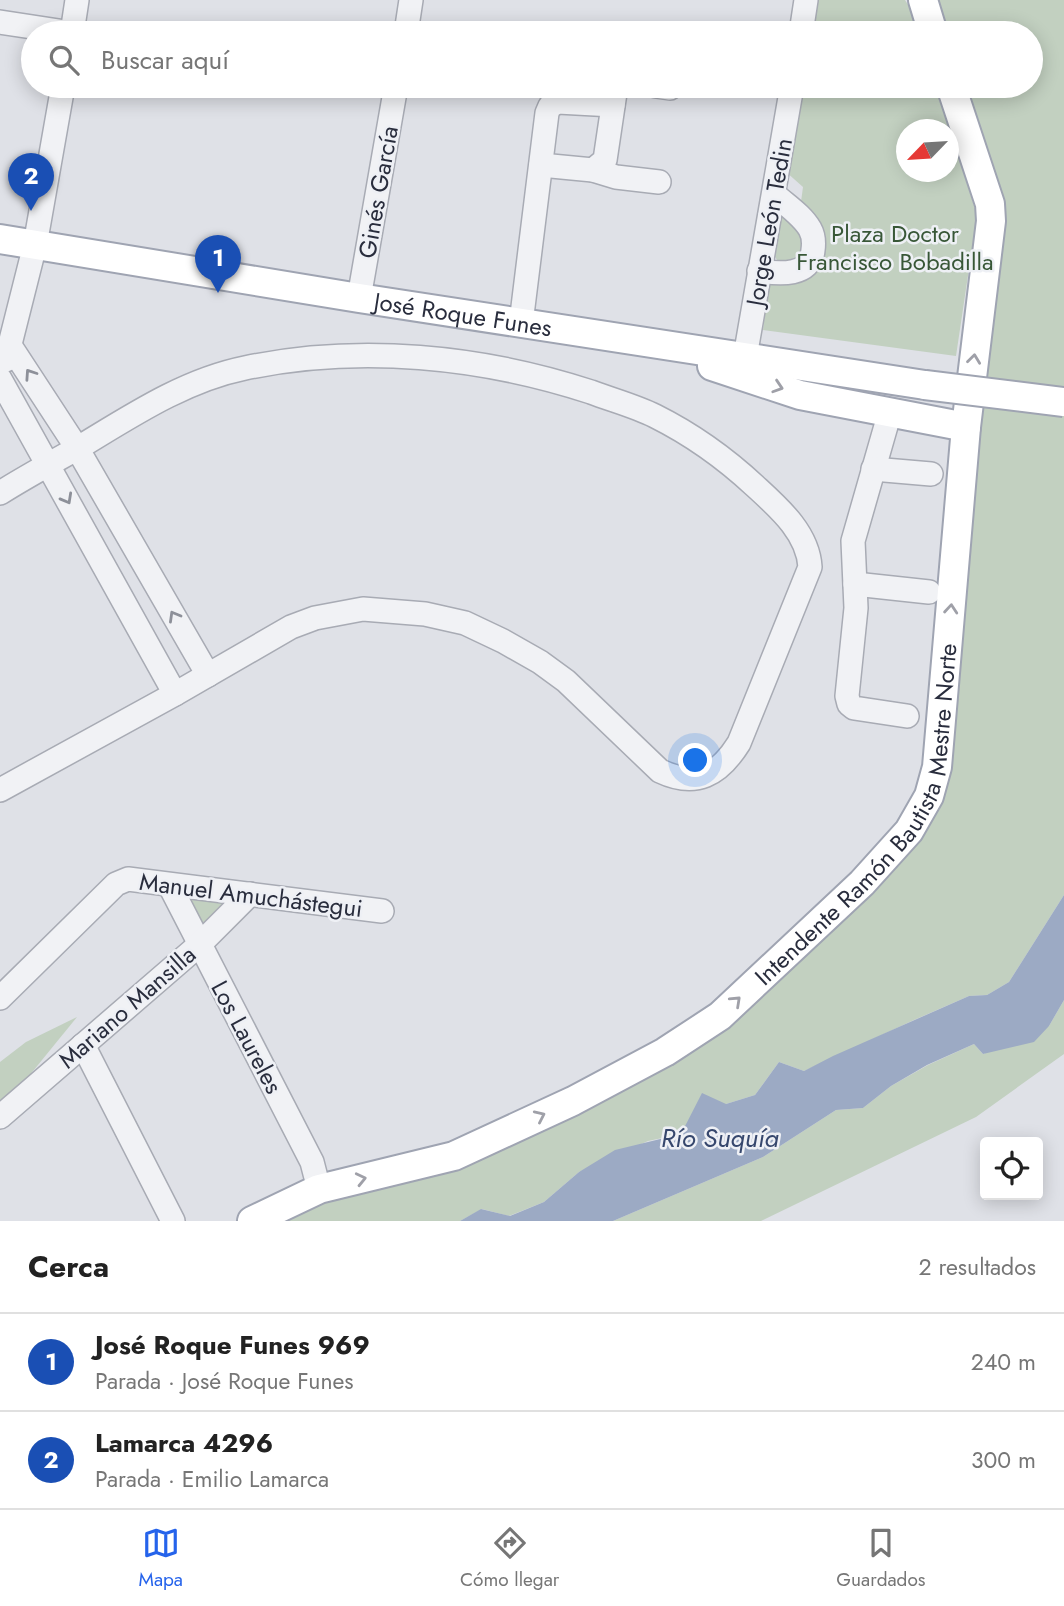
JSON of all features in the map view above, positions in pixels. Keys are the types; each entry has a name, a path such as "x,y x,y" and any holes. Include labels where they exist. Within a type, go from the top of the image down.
{"main road":[{"path":"923,0 929,21"},
{"name":"Intendente Ramón Bautista Mestre Norte","path":"252,1221 319,1189 454,1156 573,1101 687,1038 719,1016 862,883 909,831 929,796 937,767 967,427 991,221 990,204 955,98"},
{"name":"José Roque Funes","path":"0,239 359,298 925,385 1064,402"},
{"path":"619,337 800,395 967,427"}],"street":[{"path":"74,21 77,0"},
{"path":"407,21 411,0"},
{"path":"803,21 806,0"},
{"path":"0,22 21,25"},
{"path":"61,98 35,245 11,347 0,377 175,694"},
{"name":"Ginés García","path":"359,298 394,98"},
{"path":"521,323 547,113 550,106 558,102 596,98"},
{"path":"593,170 606,160 615,98"},
{"name":"Jorge León Tedin","path":"745,357 790,98"},
{"path":"541,165 593,170 616,177 660,182"},
{"path":"760,271 791,273 808,264 813,257 814,238 810,228 774,194"},
{"path":"11,347 77,448 208,675"},
{"path":"0,493 172,393 242,368 312,357 352,355 422,358 482,366 569,385 655,416 689,436 739,472 769,499 803,536 810,553 810,566 739,743 721,768 708,774 678,779 660,771 566,681 540,662 465,623 425,614 363,609 315,618 291,627 0,790"},
{"path":"890,412 853,541 856,608 847,696 849,704 854,708 907,716"},
{"path":"873,469 931,474"},
{"path":"855,584 929,592"},
{"name":"Manuel Amuchástegui","path":"0,998 116,884 128,879 383,911"},
{"name":"Los Laureles","path":"170,886 312,1162 319,1189"},
{"name":"Mariano Mansilla","path":"0,1117 199,945 250,894"},
{"path":"83,1045 173,1221"}],"green space":[{"path":"817,0 905,0 915,21 813,21"},
{"path":"923,0 1064,0 1064,895 1009,982 987,995 969,996 804,1071 779,1062 755,1095 726,1104 681,1134 648,1141 579,1172 544,1202 509,1216 482,1209 460,1221 256,1221 431,1163 698,1031 920,815 989,244 954,98 1043,98 1043,21 929,21"},
{"name":"Plaza Doctor Francisco Bobadilla","path":"799,98 940,98 946,119 896,119 896,182 959,182 959,158 977,215 956,356 763,330 769,278 809,273 800,209 803,187 785,171"},
{"path":"781,215 799,232 804,256 780,265 774,255"},
{"path":"178,891 241,897 204,927"},
{"path":"1064,1000 1064,1054 976,1117 761,1221 613,1221 763,1157 836,1110 863,1108 891,1086 974,1044 983,1054 1049,1026"},
{"path":"77,1017 20,1087 0,1100 0,1062 26,1042"}],"water":[{"name":"Río Suquía","path":"1064,895 1064,1000 1049,1026 1034,1042 983,1054 974,1044 927,1065 891,1086 863,1108 836,1110 763,1157 613,1221 460,1221 481,1209 510,1216 544,1202 579,1172 615,1150 681,1134 702,1093 726,1104 755,1095 779,1062 804,1071 969,996 987,995 1009,982"}],"place":[{"name":"Lamarca 4296","path":"31,211"},
{"name":"José Roque Funes 969","path":"218,293"}]}
